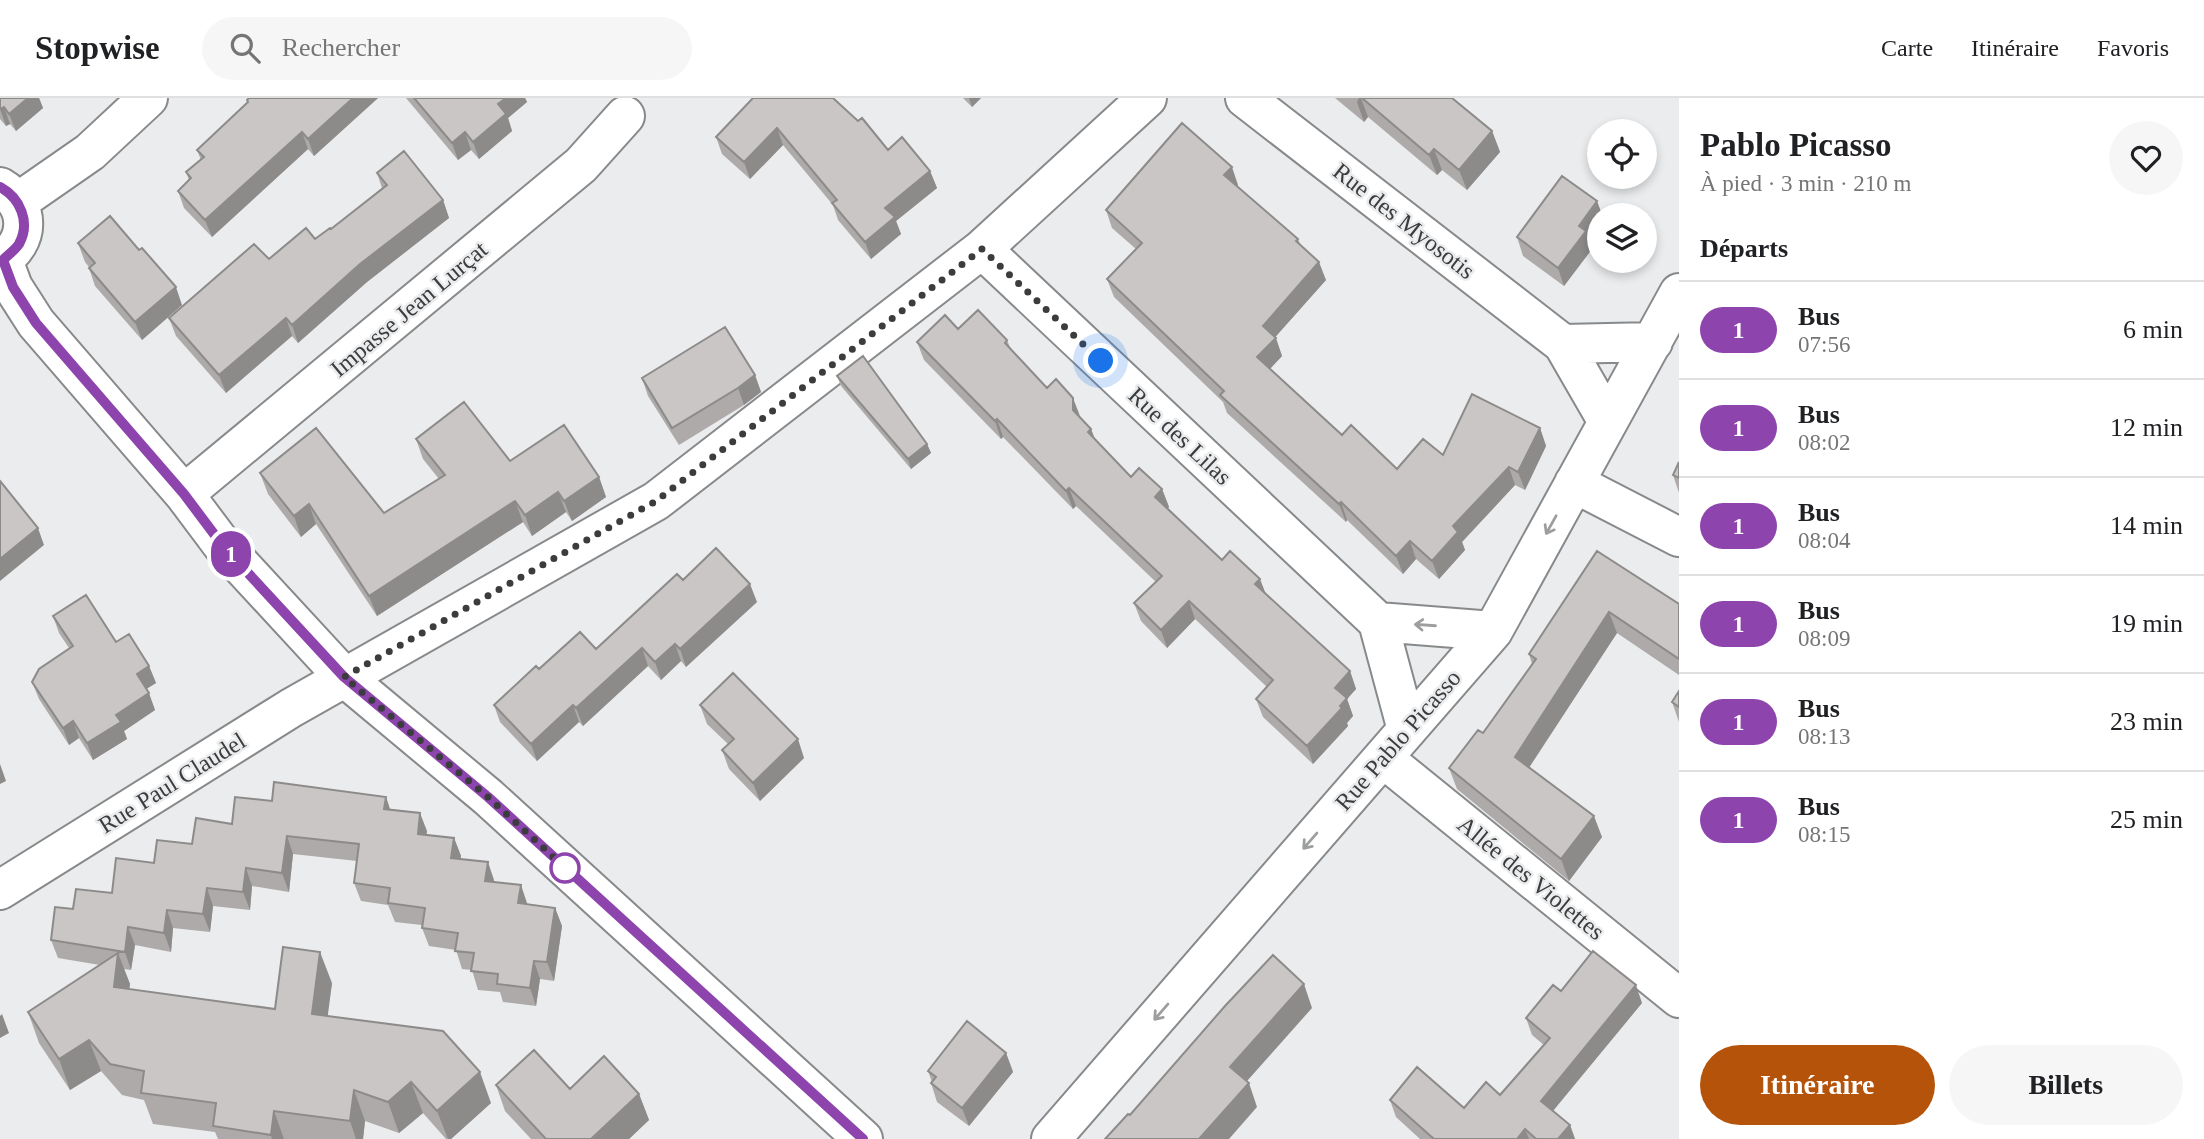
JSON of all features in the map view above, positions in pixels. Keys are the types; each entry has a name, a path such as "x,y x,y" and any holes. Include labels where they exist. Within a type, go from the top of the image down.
{"street":[{"path":"148,98 90,152 9,195 23,216 23,230 19,244 1,260 13,287 36,323 184,494 223,546 344,677 488,797 863,1139"},
{"name":"Rue Paul Claudel","path":"0,890 291,708 656,501 982,249 1147,98"},
{"name":"Rue des Myosotis","path":"1245,98 1563,344 1608,422"},
{"name":"Impasse Jean Lurçat","path":"184,494 581,166 625,116"},
{"name":"Rue des Lilas","path":"982,249 1378,622"},
{"path":"1563,344 1670,317"},
{"name":"Rue Pablo Picasso","path":"1051,1139 1493,631 1608,422 1670,317"},
{"path":"1574,483 1679,537"},
{"path":"1395,744 1378,622 1493,631"},
{"name":"Allée des Violettes","path":"1395,744 1679,998"}],"building":[{"path":"0,98 28,98 9,114 4,107 0,109"},
{"path":"249,98 353,98 308,139 302,132 205,220 178,191 191,178 186,172 204,157 197,150 248,102"},
{"path":"414,98 506,98 498,104 506,114 473,142 465,132 452,143"},
{"path":"753,98 833,98 858,121 862,118 888,150 902,137 930,171 885,208 895,217 865,242 832,203 837,200 777,128 744,162 716,137"},
{"path":"1362,98 1452,98 1492,131 1459,170 1434,149 1429,155"},
{"path":"1182,123 1232,167 1224,175 1298,239 1296,241 1319,262 1263,326 1276,338 1257,357 1342,435 1351,425 1397,469 1423,439 1443,455 1472,394 1540,428 1518,472 1509,467 1453,526 1458,532 1432,561 1410,541 1396,556 1341,502 1339,504 1220,395 1224,391 1107,279 1142,243 1106,210"},
{"path":"404,151 443,200 360,264 292,325 286,318 219,375 169,318 254,244 269,259 306,228 315,239 331,229 387,185 377,173"},
{"path":"1562,176 1597,201 1587,203 1587,215 1579,226 1586,231 1558,268 1517,237"},
{"path":"110,216 176,287 135,322 89,268 95,263 78,243"},
{"path":"978,310 1047,388 1056,379 1073,398 1073,410 1091,429 1088,432 1131,477 1139,468 1162,489 1155,497 1222,560 1230,551 1260,579 1255,584 1350,671 1335,688 1347,698 1340,706 1342,708 1307,746 1256,699 1273,680 1189,601 1161,630 1134,603 1162,576 1069,488 1066,491 997,419 995,421 917,342 945,315 958,329"},
{"path":"725,327 755,375 672,428 642,378"},
{"path":"863,356 927,444 908,459 837,376"},
{"path":"464,402 510,461 564,425 599,477 564,501 558,492 525,515 515,501 369,596 309,504 294,516 260,473 316,428 384,513 445,475 416,439"},
{"path":"1679,462 1679,478 1673,475"},
{"path":"0,481 38,528 0,559"},
{"path":"716,548 750,584 680,649 675,644 655,662 642,648 576,708 573,705 531,744 494,705 536,666 539,669 580,632 596,649 677,574 683,580"},
{"path":"1597,551 1679,604 1679,659 1609,612 1515,757 1594,816 1561,859 1449,768 1478,730 1483,733 1536,659 1529,654"},
{"path":"86,595 116,642 129,634 149,666 137,674 149,693 116,715 121,722 87,743 73,721 63,728 32,682 39,669 73,646 53,616"},
{"path":"733,673 798,739 753,783 722,750 734,739 700,705"},
{"path":"1679,691 1679,707 1672,702"},
{"path":"274,782 386,797 384,809 420,813 418,834 454,838 451,858 488,862 485,881 521,885 518,903 555,908 547,962 534,961 530,988 497,984 498,974 471,971 474,953 455,951 458,933 422,928 425,908 388,903 390,888 354,883 359,844 287,836 282,873 246,868 243,892 207,888 203,914 167,910 164,933 128,927 125,952 51,940 55,907 73,909 76,889 112,893 116,858 154,863 157,840 192,844 196,818 232,824 235,797 272,801"},
{"path":"283,947 320,952 312,1014 443,1031 480,1072 437,1111 411,1082 388,1102 354,1090 350,1121 274,1111 271,1135 213,1126 216,1103 141,1093 144,1071 110,1064 89,1040 59,1059 28,1012 118,953 114,987 275,1009"},
{"path":"1593,951 1636,985 1541,1101 1570,1125 1558,1139 1536,1139 1525,1129 1517,1139 1434,1139 1390,1100 1417,1067 1464,1108 1486,1082 1500,1095 1550,1038 1526,1018 1553,985 1561,991"},
{"path":"1273,955 1304,984 1230,1067 1249,1083 1199,1139 1105,1139 1128,1114 1130,1115"},
{"path":"967,1021 1006,1053 962,1108 931,1083 936,1077 928,1071"},
{"path":"534,1050 570,1089 604,1056 639,1094 591,1139 546,1139 496,1085"}],"bus line":[{"name":"1","path":"0,187 18,202 23,216 19,244 3,260 13,287 36,323 184,494 223,546 344,677 488,797 863,1139"}],"route":[{"path":"565,868 573,875 488,797 344,677 656,501 982,249 1101,361"}]}
